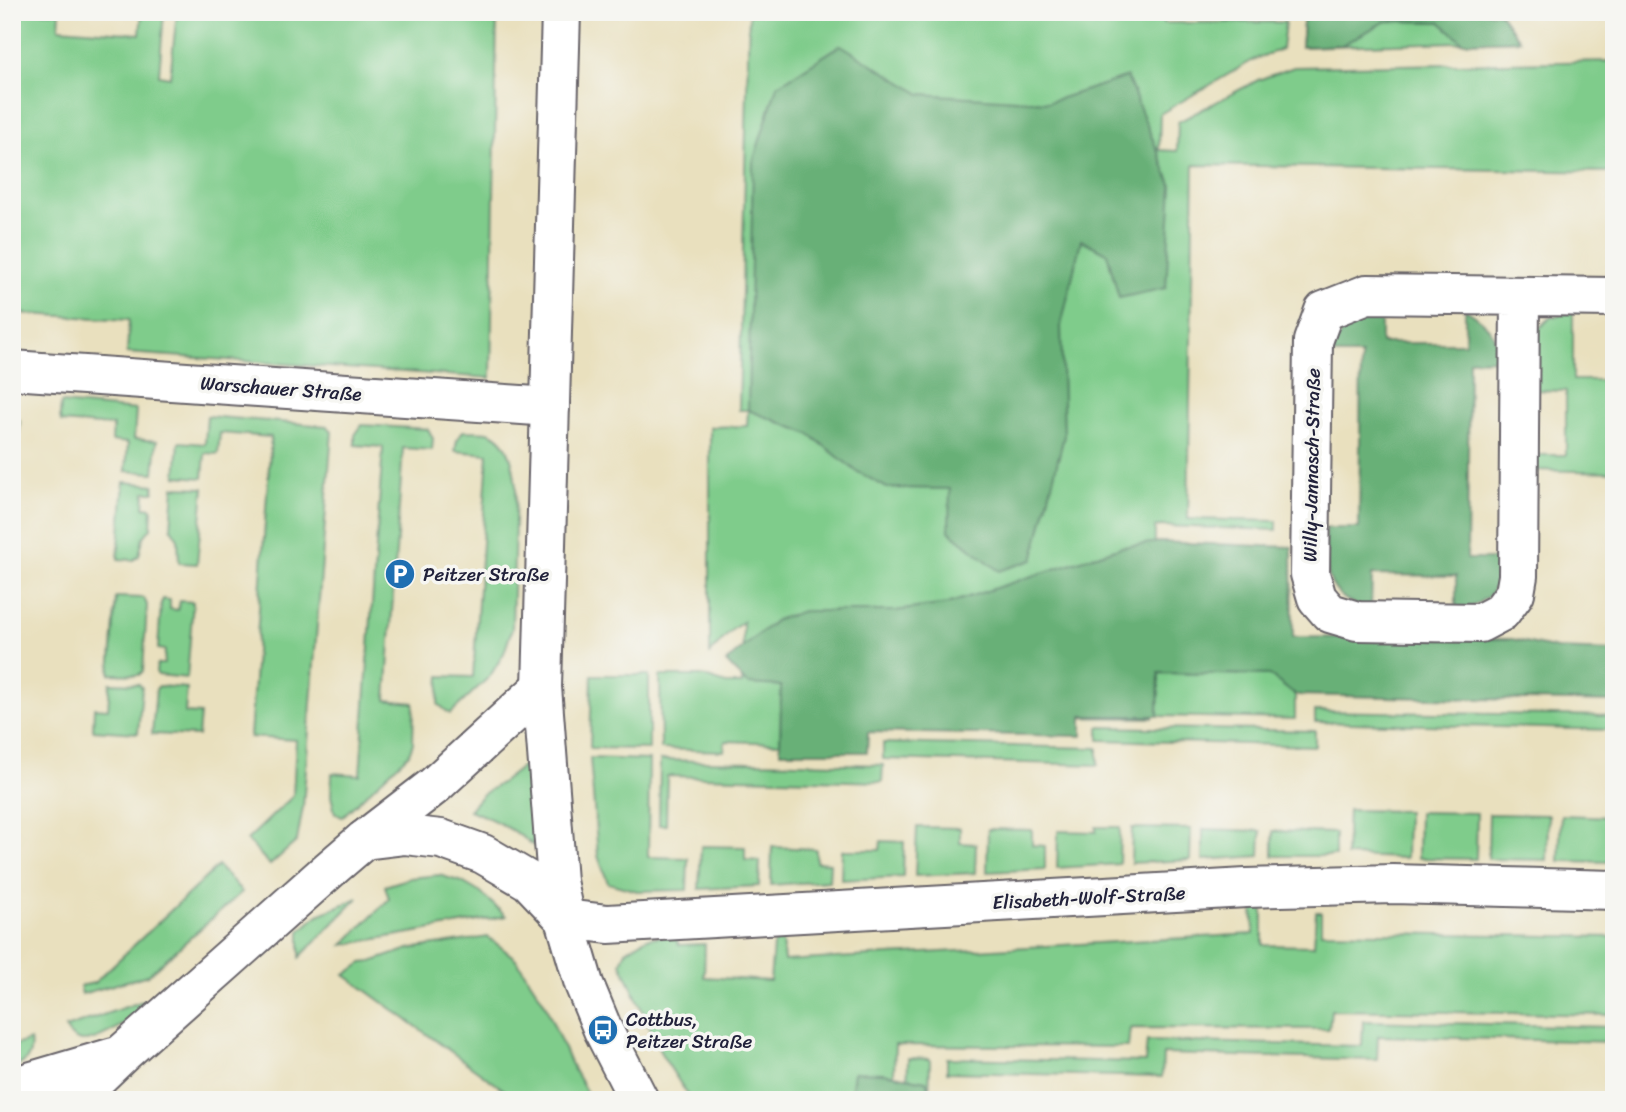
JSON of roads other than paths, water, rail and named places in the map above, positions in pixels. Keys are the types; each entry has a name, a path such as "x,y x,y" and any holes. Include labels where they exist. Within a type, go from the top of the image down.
{"street":[{"path":"561,12 542,687 557,881 565,919 584,984 603,1030 639,1100"},
{"name":"Willy-Jannasch-Straße","path":"1520,296 1518,576 1515,593 1501,612 1480,623 1357,621 1330,613 1317,597 1310,574 1309,549 1313,341 1324,311 1367,294 1614,297"},
{"name":"Warschauer Straße","path":"12,370 550,407"},
{"path":"74,1100 122,1054 364,840 434,786 542,687"},
{"path":"364,840 405,835 441,839 482,854 529,881 565,919"},
{"name":"Elisabeth-Wolf-Straße","path":"565,919 608,924 1245,888 1393,884 1614,890"},
{"path":"12,1087 122,1054"}],"place":[{"name":"Peitzer Straße","path":"400,574"},
{"name":"Cottbus, Peitzer Straße","path":"603,1030"}]}
